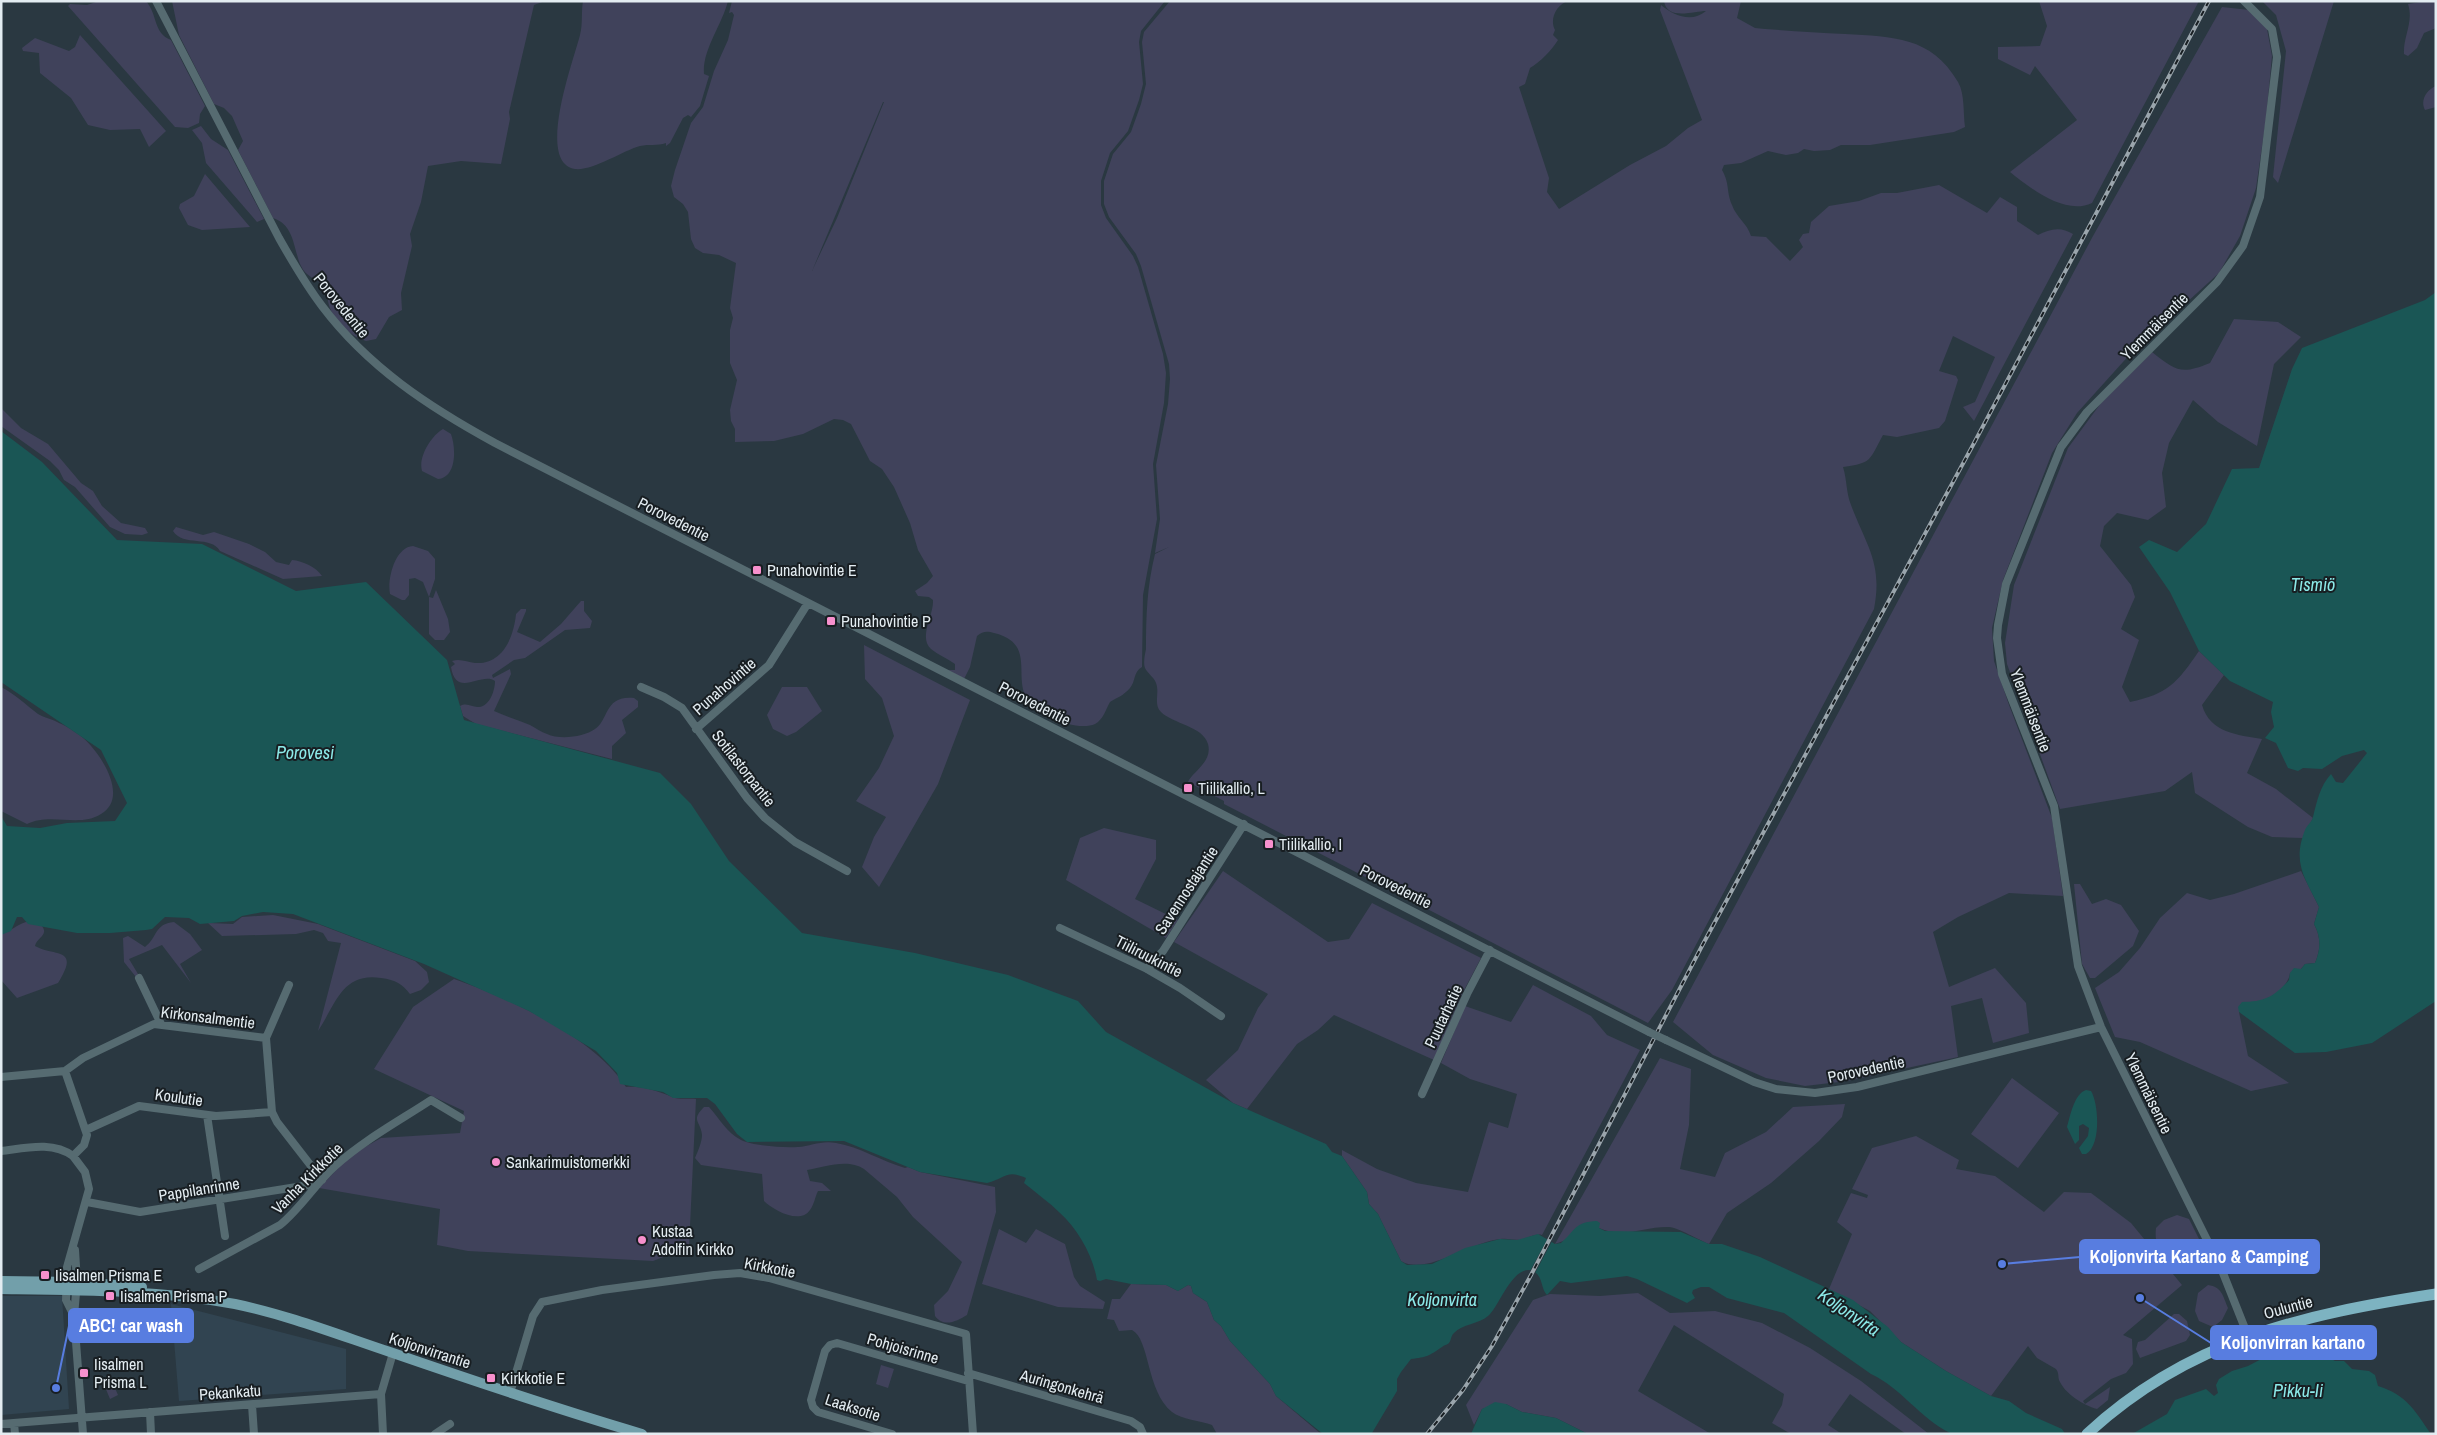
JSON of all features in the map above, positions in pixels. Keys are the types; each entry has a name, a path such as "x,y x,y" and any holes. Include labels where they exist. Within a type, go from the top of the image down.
{"highway":[{"name":"Ouluntie","path":"2087,1434 2130,1398 2156,1380 2211,1350 2248,1336 2306,1319 2380,1302 2436,1294"}],"main road":[{"name":"Koljonvirrantie","path":"1,1281 169,1290 274,1314 510,1393 642,1434"},
{"name":"Koljonvirrantie","path":"1,1289 71,1286"}],"street":[{"name":"Porovedentie","path":"156,1 279,238 322,306 364,354 407,390 442,414 1649,1032 1754,1082 1776,1089 1815,1093 1834,1092 2101,1027"},
{"name":"Ylemmäisentie","path":"2244,1 2253,4 2272,29 2277,57 2260,197 2243,246 2217,282 2087,412 2061,448 2006,584 1998,625 1998,647 2002,674 2054,806 2078,966 2101,1027 2221,1268 2248,1336"},
{"name":"Punahovintie","path":"641,687 664,697 682,708 696,730 769,665 808,603"},
{"name":"Sotilastorpantie","path":"696,730 747,798 765,818 795,842 847,871"},
{"name":"Savennostajantie","path":"1148,969 1163,951 1244,824"},
{"name":"Tiiliruukintie","path":"1060,928 1148,969 1221,1016"},
{"name":"Puutarhatie","path":"1422,1094 1467,994 1490,950"},
{"path":"139,978 161,1024"},
{"path":"266,1038 290,985"},
{"name":"Kirkonsalmentie","path":"1,1077 65,1070 83,1058 147,1026 161,1024 266,1038 272,1112 277,1122 322,1180"},
{"path":"65,1070 86,1130 86,1140 73,1156"},
{"name":"Vanha Kirkkotie","path":"199,1269 280,1225 322,1180 353,1152 431,1100 461,1118"},
{"name":"Koulutie","path":"86,1130 139,1106 207,1115 272,1112"},
{"path":"207,1115 225,1236"},
{"path":"1,1151 50,1147 62,1149 73,1156 88,1178 87,1202 75,1240 68,1306 74,1316 83,1434"},
{"name":"Pappilanrinne","path":"87,1202 140,1212 309,1185 316,1186"},
{"name":"Kirkkotie","path":"510,1393 533,1316 542,1302 602,1290 740,1273 769,1278 966,1334 968,1377"},
{"name":"Pohjoisrinne","path":"830,1344 837,1343 968,1377"},
{"name":"Laaksotie","path":"830,1344 825,1351 811,1400 813,1407 818,1412 892,1434"},
{"path":"383,1434 381,1394 393,1353"},
{"path":"968,1377 973,1434"},
{"name":"Auringonkehrä","path":"968,1377 1131,1421 1140,1428 1143,1434"},
{"name":"Pekankatu","path":"1,1424 381,1394"},
{"path":"252,1405 254,1434"},
{"path":"150,1412 151,1434"},
{"path":"14,1424 15,1434"},
{"path":"435,1434 450,1424"}],"shaded area":[{"path":"99,1 146,1 150,6 158,28 165,37 171,40 205,106 200,114 199,123 188,128 175,127 68,6 70,4 87,5"},
{"path":"172,1 545,1 534,5 509,112 510,119 501,164 461,161 428,166 421,202 410,234 412,246 401,293 402,310 389,317 376,339 366,341 355,336 345,328 332,313 323,286 303,270 286,226 273,218 238,150 243,141 232,116 224,108 214,104 179,35"},
{"path":"583,1 728,1 706,56 704,74 709,76 700,106 691,117 688,115 683,118 670,143 666,146 666,143 640,146 599,164 575,169 563,163 558,149 557,130 565,86 581,31"},
{"path":"732,1 1165,1 1141,31 1139,42 1143,84 1139,100 1128,131 1110,153 1101,181 1101,205 1106,218 1133,256 1138,267 1163,354 1166,373 1164,403 1153,464 1157,519 1143,595 1142,667 1137,671 1130,688 1123,695 1110,702 1102,717 1095,724 1078,726 1068,724 1048,716 1032,705 1023,690 1021,661 1015,644 1007,638 994,633 985,632 977,636 970,667 964,679 948,670 955,670 955,664 931,649 927,644 926,632 933,600 929,597 918,596 915,591 927,583 933,576 918,550 910,523 894,487 882,469 870,461 851,424 843,420 834,419 803,434 774,441 735,442 735,429 731,421 730,410 737,380 730,363 730,330 733,318 730,308 736,263 719,255 703,253 695,248 691,239 688,212 683,204 674,197 671,186 691,123 703,107 714,71 728,40 734,15 732,12 729,13","holes":["884,102 837,218 812,271"]},
{"path":"1170,1 1568,1 1560,5 1555,12 1553,26 1555,30 1553,35 1558,40 1546,56 1530,68 1525,84 1519,87 1549,178 1547,192 1559,209 1630,165 1666,146 1688,128 1702,120 1660,10 1661,5 1669,10 1664,1 1741,1 1737,18 1755,28 1879,36 1895,38 1923,47 1947,67 1958,82 1963,98 1965,127 1954,132 1870,145 1841,145 1830,150 1814,151 1804,149 1798,153 1786,155 1768,151 1741,163 1724,165 1722,170 1732,205 1751,236 1766,237 1790,261 1803,247 1799,240 1803,234 1809,233 1811,222 1829,206 1859,201 1881,193 1897,193 1939,185 1987,213 2000,197 2017,207 2017,221 2038,235 2055,229 2073,234 1974,421 1963,407 1975,402 1995,357 1953,336 1939,371 1956,376 1958,380 1945,421 1939,428 1897,437 1883,435 1869,459 1860,464 1843,467 1849,500 1875,566 1876,593 1874,609 1672,990 1648,1023 1224,804 1224,801 1188,782 1208,756 1208,744 1200,733 1161,712 1157,706 1156,683 1146,670 1144,664 1152,566 1155,554 1169,547 1155,553 1160,519 1156,465 1168,404 1169,364 1141,266 1136,254 1109,217 1104,204 1104,181 1113,154 1131,132 1146,84 1142,42 1144,32","holes":["1671,11 1682,14 1706,11 1695,17 1683,17"]},
{"path":"2039,1 2199,1 2092,203 2082,206 2071,206 2048,198 2010,172 2077,120 2035,66 2030,75 1998,59 1998,47 2040,46 2047,26"},
{"path":"2262,1 2334,1 2278,183 2273,177 2286,51 2276,15"},
{"path":"2436,1 2436,28 2424,33 2417,48 2408,56 2404,54 2404,47 2410,17 2408,4"},
{"path":"2222,7 2249,10 2267,29 2272,56 2266,119 2256,188 2240,236 2219,273 2132,352 2077,413 2052,453 2003,580 1992,628 1994,661 2052,818 2063,896 2009,893 1958,917 1933,932 1949,987 1995,968 2026,1003 2029,1033 1993,1043 1982,998 1951,1006 1958,1057 1847,1081 1805,1086 1766,1078 1713,1055 1673,1022 2093,236"},
{"path":"80,35 166,131 149,147 140,129 110,130 88,125 71,98 40,73 39,53 23,51 22,48 35,38 69,51 75,47"},
{"path":"2436,86 2436,107 2425,110 2423,103 2425,96 2429,90"},
{"path":"201,126 211,139 228,150 264,219 257,222 206,163 202,143 192,130"},
{"path":"205,174 250,227 202,230 188,225 179,208 180,204 194,196"},
{"path":"2234,319 2278,322 2301,337 2274,364 2257,446 2218,422 2193,400 2169,443 2162,473 2166,507 2148,520 2117,513 2104,526 2100,546 2131,585 2135,597 2121,629 2139,640 2122,687 2130,702 2154,695 2170,686 2178,679 2199,651 2224,675 2202,705 2206,714 2211,722 2226,731 2262,739 2247,773 2276,789 2313,818 2303,838 2272,837 2248,827 2195,793 2192,772 2165,791 2060,809 2007,664 2005,643 2014,585 2068,448 2101,403 2152,352 2173,367 2179,369 2192,369 2210,363"},
{"path":"1,408 21,428 48,444 81,483 93,491 102,506 121,523 145,528 148,533 142,535 125,534 110,527 75,487 64,480 59,470 50,461 1,426"},
{"path":"443,429 451,434 454,447 454,461 449,473 438,479 422,471 421,465 426,447 438,432"},
{"path":"176,527 203,535 214,532 249,544 265,552 276,562 289,565 292,560 305,563 313,567 322,576 283,579 220,551 210,543 183,539 173,531"},
{"path":"413,546 428,551 435,559 435,579 429,597 423,582 415,578 409,579 409,595 405,600 402,600 390,594 391,572 401,552"},
{"path":"436,590 448,619 450,632 444,640 435,640 429,634 429,597 433,598"},
{"path":"581,601 584,601 584,611 592,621 590,628 565,630 525,658 514,660 492,675 493,678 510,669 511,674 494,711 552,736 572,737 595,729 603,720 608,709 617,700 634,698 638,701 638,707 622,720 626,733 612,746 612,759 476,724 463,716 460,706 479,707 489,701 493,693 495,681 483,679 464,683 458,681 451,667 455,664 452,661 485,662 500,654 510,640 516,614 521,609 526,609 526,611 517,632 540,642 561,624"},
{"path":"864,645 970,700 938,784 879,887 862,867 874,837 886,817 856,801 879,768 894,736 882,698 865,679"},
{"path":"1,687 16,696 38,714 74,731 97,753 109,775 113,797 109,806 101,814 84,820 46,819 27,824 1,811"},
{"path":"782,687 807,687 822,711 796,732 787,736 773,729 767,715"},
{"path":"1104,828 1156,840 1156,859 1135,899 1178,920 1166,938 1066,880 1080,838"},
{"path":"1223,871 1328,942 1349,939 1372,903 1481,958 1463,992 1434,1060 1334,1015 1318,1030 1297,1044 1247,1109 1233,1103 1206,1080 1238,1050 1258,1008 1268,994 1174,942"},
{"path":"2301,871 2319,907 2314,924 2319,943 2315,963 2305,964 2301,969 2290,973 2283,987 2264,1001 2240,1005 2239,1012 2248,1056 2289,1083 2251,1091 2140,1042 2115,1037 2095,988 2119,972 2140,948 2160,918 2187,893 2210,900 2234,894"},
{"path":"2074,884 2080,884 2092,904 2106,899 2121,905 2139,931 2133,946 2095,978 2090,978 2082,964"},
{"path":"273,915 318,924 415,961 427,972 429,982 421,990 410,994 395,981 368,977 357,980 342,992 318,1031 341,943 328,941 323,933 314,930 296,934 222,936 208,923 233,924 242,917"},
{"path":"26,922 41,925 43,928 44,934 35,946 62,955 66,958 67,963 58,983 17,998 1,980 1,933"},
{"path":"174,922 190,934 202,950 180,964 191,983 162,945 129,959 138,974 136,977 124,962 123,938 128,936 145,947 159,928"},
{"path":"454,979 500,997 549,1021 593,1052 612,1069 626,1087 650,1089 675,1098 696,1099 689,1247 653,1261 468,1251 437,1245 440,1209 319,1188 351,1155 381,1138 460,1133 464,1111 374,1069 413,1007"},
{"path":"1533,985 1591,1016 1607,1035 1640,1050 1542,1235 1520,1240 1503,1239 1488,1241 1436,1261 1423,1264 1411,1264 1401,1261 1378,1214 1369,1204 1367,1192 1342,1156 1342,1150 1377,1169 1416,1183 1468,1192 1489,1122 1508,1128 1517,1094 1470,1079 1441,1063 1465,1006 1511,1022"},
{"path":"1660,1058 1691,1069 1689,1125 1680,1169 1715,1177 1725,1153 1766,1132 1793,1107 1845,1104 1842,1117 1819,1141 1771,1183 1727,1213 1709,1244 1673,1228 1660,1227 1626,1232 1608,1231 1599,1228 1555,1244"},
{"path":"2012,1078 2059,1113 2018,1168 1971,1134"},
{"path":"704,1107 709,1107 736,1137 746,1142 785,1147 798,1147 826,1142 836,1143 905,1168 908,1167 920,1172 995,1187 996,1212 967,1315 946,1323 935,1316 934,1305 948,1291 962,1262 913,1217 897,1197 864,1169 851,1164 843,1164 807,1170 810,1181 822,1183 831,1191 818,1191 811,1208 806,1214 793,1216 780,1212 764,1201 762,1174 701,1165 695,1158 701,1144 702,1135 697,1118"},
{"path":"1916,1136 1959,1160 1956,1169 1995,1176 2044,1212 2064,1192 2091,1193 2131,1223 2182,1285 2123,1335 2132,1339 2133,1364 2126,1373 2111,1379 2083,1401 2085,1404 2110,1387 2108,1400 2097,1409 2080,1402 2070,1394 2059,1380 2056,1369 2037,1358 2028,1346 1991,1396 1946,1371 1901,1342 1870,1311 1829,1289 1852,1234 1837,1222 1851,1193 1867,1198 1868,1195 1852,1189 1872,1148"},
{"path":"2177,1215 2189,1219 2213,1267 2208,1274 2204,1274 2193,1263 2170,1258 2160,1250 2157,1244 2156,1228 2164,1220"},
{"path":"999,1229 1026,1243 1036,1229 1065,1244 1074,1277 1080,1286 1105,1302 1103,1309 1058,1307 982,1284"},
{"path":"1131,1284 1166,1285 1178,1291 1188,1285 1191,1286 1193,1293 1207,1302 1214,1320 1221,1326 1230,1341 1270,1384 1276,1396 1321,1434 1217,1434 1212,1425 1172,1412 1157,1392 1138,1335 1132,1330 1119,1331 1114,1320 1107,1319 1112,1299 1120,1299"},
{"path":"2208,1285 2219,1290 2228,1308 2222,1320 2213,1327 2199,1321 2195,1311 2198,1293"},
{"path":"1638,1293 1670,1313 1715,1311 1762,1323 1810,1348 1861,1381 1929,1434 1906,1434 1850,1394 1828,1425 1842,1434 1791,1434 1772,1423 1782,1405 1784,1394 1674,1325 1638,1391 1711,1434 1588,1434 1556,1418 1522,1412 1506,1404 1482,1409 1474,1425 1466,1405 1533,1300 1550,1294 1600,1296"},
{"path":"1,1296 62,1296 69,1409 1,1415"},
{"path":"171,1304 346,1349 346,1389 179,1401"},
{"path":"2174,1314 2179,1314 2187,1321 2190,1335 2186,1341 2140,1358 2136,1349 2138,1342 2145,1340"},
{"path":"881,1365 894,1369 888,1388 876,1384"},
{"path":"111,1379 118,1395 110,1399 103,1382"}],"water":[{"name":"Tismiö","path":"2436,292 2436,1001 2372,1043 2326,1052 2295,1053 2239,1012 2238,1007 2242,1002 2263,1000 2278,991 2289,980 2290,973 2294,968 2301,969 2305,964 2315,963 2319,943 2314,924 2319,907 2302,870 2300,861 2301,842 2305,830 2312,819 2319,794 2327,779 2331,774 2336,782 2343,783 2367,753 2364,750 2342,756 2322,769 2303,768 2298,771 2288,768 2276,743 2265,738 2274,727 2271,712 2273,702 2230,681 2199,651 2170,592 2139,547 2149,540 2177,552 2206,524 2232,469 2259,468 2292,369 2302,348 2425,300"},
{"name":"Porovesi","path":"1,431 42,462 117,540 202,544 296,591 366,582 447,660 464,720 660,773 691,804 729,861 802,933 915,953 1008,975 1078,1001 1106,1032 1233,1103 1326,1144 1332,1152 1342,1156 1367,1192 1369,1204 1378,1214 1401,1261 1407,1265 1432,1264 1465,1248 1500,1239 1517,1240 1538,1234 1555,1244 1561,1243 1579,1225 1597,1221 1600,1223 1599,1228 1605,1231 1681,1232 1709,1244 1722,1244 1760,1257 1853,1300 1888,1327 1901,1342 1946,1371 1991,1396 2009,1401 2026,1413 2062,1429 2065,1434 1950,1433 1939,1427 1892,1387 1784,1313 1727,1298 1709,1287 1693,1290 1692,1293 1695,1298 1687,1303 1627,1276 1571,1283 1560,1281 1547,1295 1538,1274 1527,1270 1520,1272 1514,1278 1488,1316 1457,1330 1449,1343 1431,1354 1411,1359 1397,1379 1397,1391 1372,1433 1323,1434 1276,1396 1270,1384 1230,1341 1221,1326 1214,1320 1207,1302 1193,1293 1191,1286 1188,1285 1178,1291 1166,1285 1131,1284 1106,1279 1097,1280 1088,1252 1079,1235 1067,1219 1024,1183 1026,1178 1019,1175 1006,1176 987,1183 920,1172 844,1141 747,1142 737,1134 715,1104 707,1098 673,1098 663,1092 620,1084 617,1073 596,1051 529,1011 424,964 293,914 263,912 242,916 234,921 200,924 189,918 165,917 152,929 110,933 77,933 28,924 22,917 17,917 11,931 1,935 1,816 7,826 40,828 67,823 115,821 127,803 101,750 1,682"},
{"path":"2086,1090 2091,1091 2094,1097 2097,1124 2091,1150 2086,1154 2082,1154 2079,1148 2088,1136 2089,1128 2083,1124 2079,1126 2079,1140 2075,1144 2067,1127 2078,1096"},
{"name":"Pikku-Ii","path":"2310,1342 2321,1345 2324,1355 2335,1361 2344,1361 2352,1369 2369,1371 2375,1375 2378,1386 2403,1399 2415,1411 2431,1434 2132,1434 2167,1414 2175,1400 2206,1389 2214,1396 2218,1393 2216,1385 2219,1379 2232,1371 2248,1366 2271,1354"},
{"path":"1495,1402 1506,1404 1522,1412 1556,1418 1588,1434 1471,1434 1482,1409"}],"pier":[{"path":"1548,1238 1552,1241 1534,1275 1529,1273"}],"railway":[{"path":"1427,1434 1463,1390 1492,1346 1531,1275 1703,944 1973,445 2209,1"}],"place":[{"name":"Punahovintie E","path":"757,570"},
{"name":"Punahovintie P","path":"831,621"},
{"name":"Tiilikallio, L","path":"1188,788"},
{"name":"Tiilikallio, I","path":"1269,844"},
{"name":"Sankarimuistomerkki","path":"496,1162"},
{"name":"Kustaa Adolfin Kirkko","path":"642,1240"},
{"name":"Koljonvirta Kartano & Camping","path":"2002,1264"},
{"name":"Iisalmen Prisma E","path":"45,1275"},
{"name":"Iisalmen Prisma P","path":"110,1296"},
{"name":"Koljonvirran kartano","path":"2140,1298"},
{"name":"Iisalmen Prisma L","path":"84,1373"},
{"name":"Kirkkotie E","path":"491,1378"},
{"name":"ABC! car wash","path":"56,1388"}],"water label":[{"name":"Koljonvirta","path":"1442,1299"},
{"name":"Koljonvirta","path":"1849,1312"}]}
